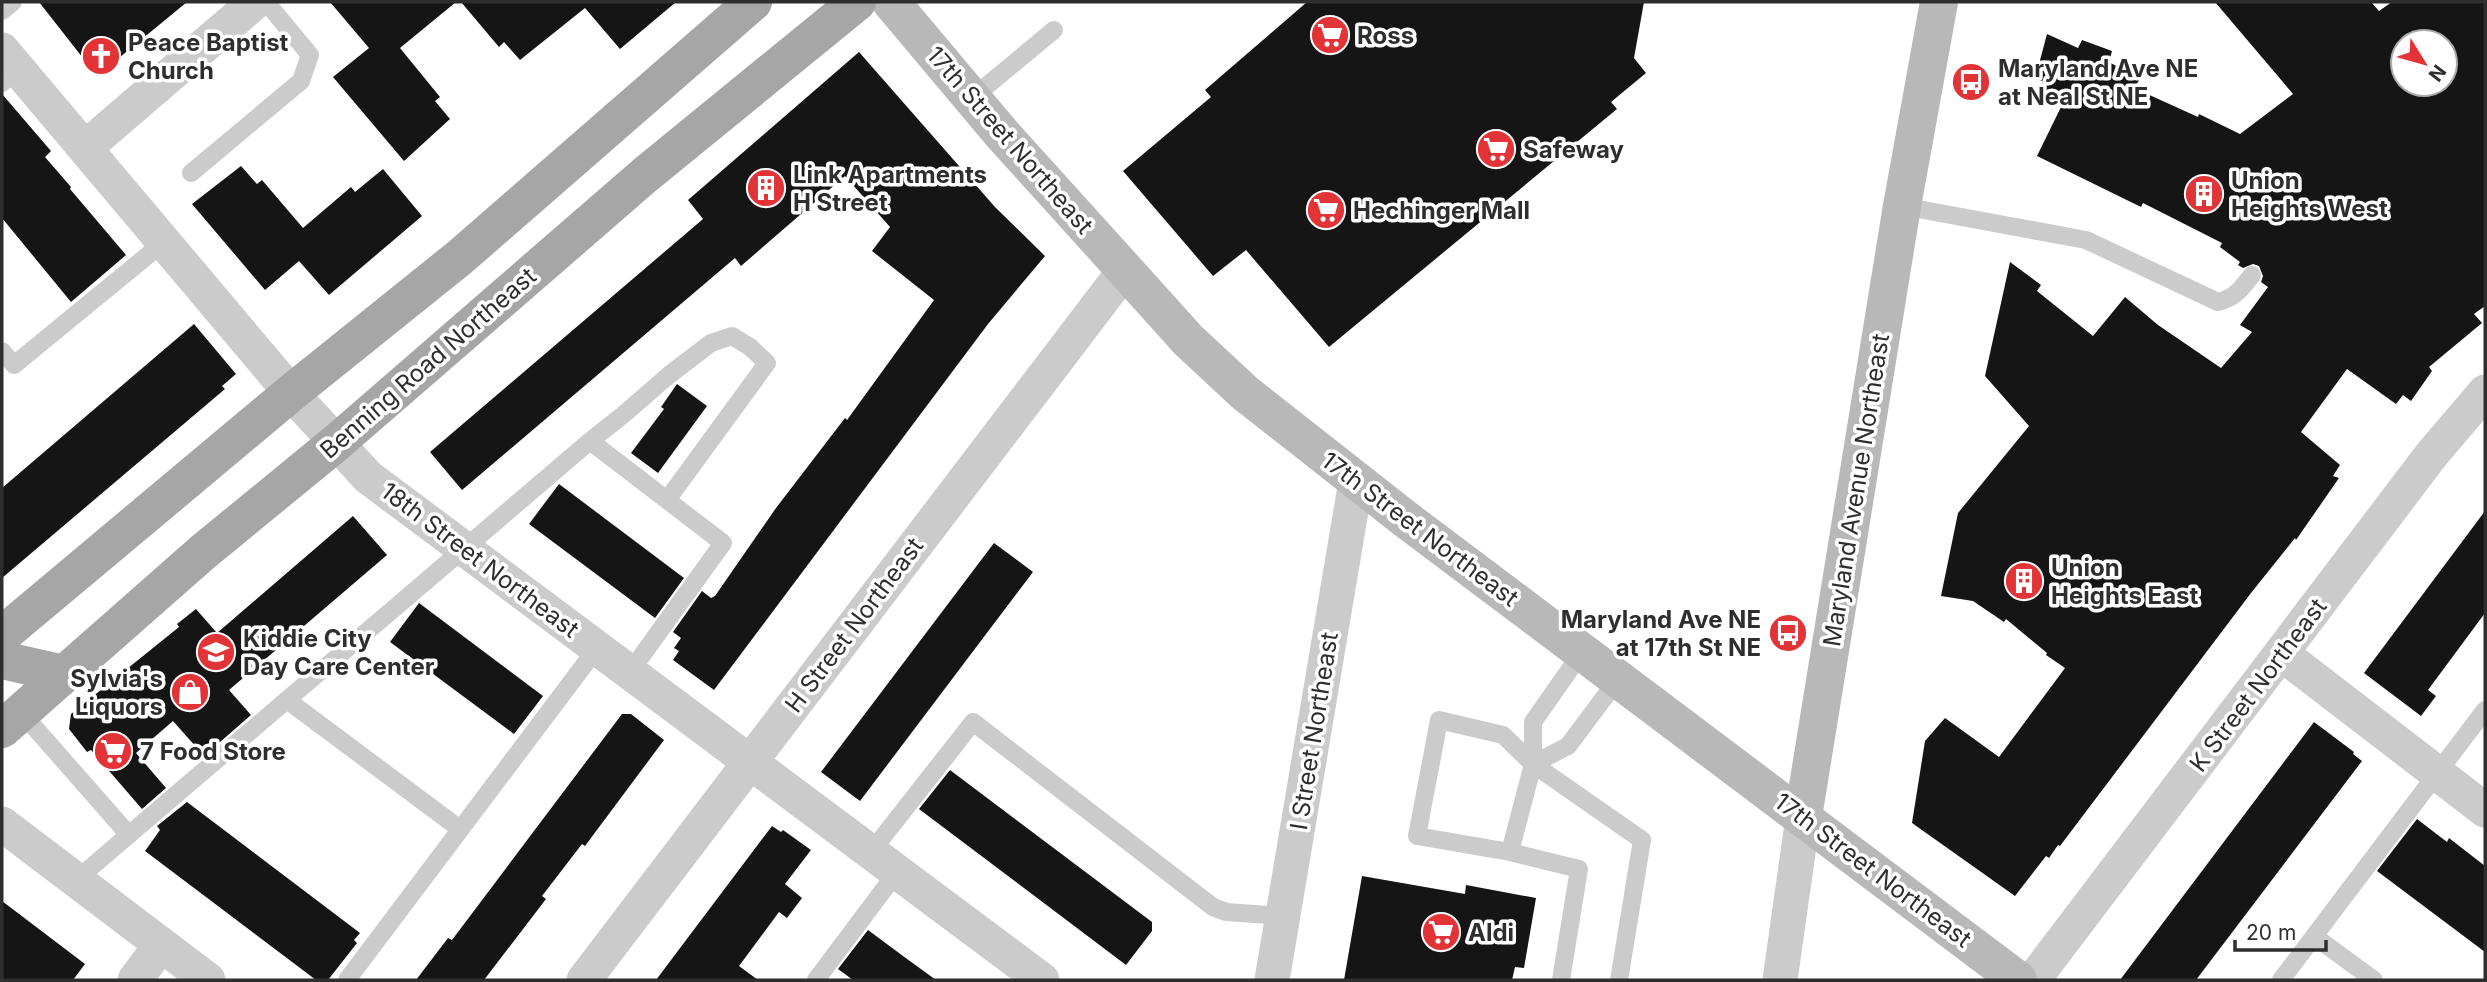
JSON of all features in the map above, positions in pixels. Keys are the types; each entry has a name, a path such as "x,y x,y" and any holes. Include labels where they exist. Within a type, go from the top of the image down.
{"main road":[{"path":"2,635 291,393 459,258 753,2"},
{"name":"Benning Road Northeast","path":"12,720 203,552 336,443 645,175 857,2"},
{"name":"17th Street Northeast","path":"891,2 972,98 1188,340 1275,419 2018,980"},
{"name":"Maryland Avenue Northeast","path":"1803,817 1902,206 1938,2"},
{"path":"2,660 64,674"}],"street":[{"path":"85,148 255,2"},
{"name":"18th Street Northeast","path":"7,67 85,148 291,393 368,477 884,862 1020,974"},
{"name":"H Street Northeast","path":"584,980 1125,270"},
{"name":"K Street Northeast","path":"2033,980 2432,454 2485,392"},
{"name":"I Street Northeast","path":"1272,980 1356,481"},
{"path":"2282,654 2485,810"},
{"name":"Maryland Avenue Northeast","path":"1780,980 1803,817"},
{"path":"2,824 208,980"},
{"path":"135,980 162,945"}],"lane":[{"path":"2,11 13,2"},
{"path":"191,173 301,81 310,55 266,2"},
{"path":"972,98 1054,30"},
{"path":"1902,206 2086,240 2218,302 2230,299 2239,292 2252,275"},
{"path":"2,351 8,370 164,242"},
{"path":"76,880 669,375 711,343 733,336 767,363 667,500"},
{"path":"590,441 723,543 630,672"},
{"path":"346,980 597,648"},
{"path":"1510,852 1533,764 1533,722 1582,652"},
{"path":"1533,764 1567,746 1618,679"},
{"path":"287,700 460,830"},
{"path":"2281,980 2485,710"},
{"path":"12,720 129,835"},
{"path":"1561,980 1579,869 1510,852 1417,835 1439,720 1503,735 1533,764 1643,840 1619,980"},
{"path":"816,980 884,862 973,722 1213,906 1226,912 1283,916"},
{"path":"2314,936 2374,980"}],"building":[{"name":"Peace Baptist Church","path":"39,2 187,2 97,76"},
{"path":"330,2 456,2 400,48 440,97 435,101 450,119 404,161 333,77 369,48"},
{"path":"461,2 676,2 620,49 585,8 520,60 504,42 499,47"},
{"name":"Hechinger Mall","path":"1307,2 1644,2 1634,58 1646,73 1611,102 1617,109 1329,347 1246,250 1213,276 1123,171 1211,97 1205,90"},
{"path":"2215,2 2371,2 2379,11 2392,2 2485,2 2485,306 2474,314 2482,323 2429,367 2432,371 2411,401 2403,395 2396,404 2347,369 2301,432 2340,465 2333,476 2339,478 2296,540 2295,538 2251,593 2060,846 2058,845 2049,858 2046,856 2015,896 1912,823 1925,741 1945,718 1999,757 2065,668 2046,655 2047,653 2006,619 2004,622 1973,601 1941,596 1958,513 2029,426 1985,376 2010,262 2041,285 2037,291 2093,336 2125,297 2158,325 2221,368 2252,332 2240,325 2268,287 2261,282 2263,276 2259,266 2253,264 2243,268 2238,265 2240,262 2220,247 2222,243 2143,203 2141,207 2037,156 2062,105 2038,94 2043,81 2035,79 2047,34 2078,48 2082,40 2112,51 2109,62 2140,79 2134,88 2240,134 2293,94"},
{"path":"859,52 995,207 1045,256 988,324 714,690 673,660 679,651 674,648 681,638 673,632 702,591 711,598 715,596 776,508 845,418 847,420 934,300 872,251 890,227 845,176 741,266 735,258 462,490 430,452 703,219 688,200"},
{"path":"2,94 51,151 45,157 126,255 71,302 2,218"},
{"path":"241,166 257,184 262,180 303,228 351,187 355,192 383,169 422,216 329,295 299,261 265,290 192,204"},
{"path":"194,324 236,374 222,386 225,389 2,578 2,488"},
{"path":"677,384 707,406 658,473 631,453 664,409 661,407"},
{"path":"559,484 684,578 655,618 529,524"},
{"path":"2485,511 2485,613 2428,690 2436,696 2421,716 2364,673"},
{"path":"353,516 387,555 229,690 251,715 204,756 173,721 136,753 166,788 142,809 91,750 87,752 69,729 71,714 179,627 177,624 196,609 217,633"},
{"path":"994,543 1033,572 860,801 821,772"},
{"path":"419,603 543,696 514,734 390,642"},
{"path":"622,714 631,714 664,740 585,846 582,844 542,896 546,899 484,980 416,980 448,938 452,940"},
{"path":"2314,722 2362,761 2196,980 2120,980"},
{"path":"950,770 1152,922 1152,931 1126,965 919,809"},
{"path":"187,802 360,933 354,940 357,943 328,980 316,980 145,851 160,830 157,826"},
{"path":"2417,819 2447,842 2449,838 2485,866 2485,952 2377,871"},
{"path":"772,826 781,832 783,830 811,850 785,884 802,898 787,918 779,912 739,966 758,980 656,980"},
{"name":"Aldi","path":"1362,876 1465,894 1466,885 1536,898 1524,968 1515,967 1512,980 1344,980"},
{"path":"2,901 85,964 73,980 2,980"},
{"path":"868,930 936,980 853,980 838,969"}],"place":[{"name":"Ross","path":"1330,35"},
{"name":"Peace Baptist Church","path":"101,56"},
{"name":"Maryland Ave NE at Neal St NE","path":"1971,82"},
{"name":"Safeway","path":"1496,149"},
{"name":"Link Apartments H Street","path":"766,188"},
{"name":"Union Heights West","path":"2204,194"},
{"name":"Hechinger Mall","path":"1326,210"},
{"name":"Union Heights East","path":"2024,581"},
{"name":"Maryland Ave NE at 17th St NE","path":"1788,633"},
{"name":"Kiddie City Day Care Center","path":"216,652"},
{"name":"Sylvia's Liquors","path":"190,692"},
{"name":"7 Food Store","path":"113,751"},
{"name":"Aldi","path":"1441,932"}]}
